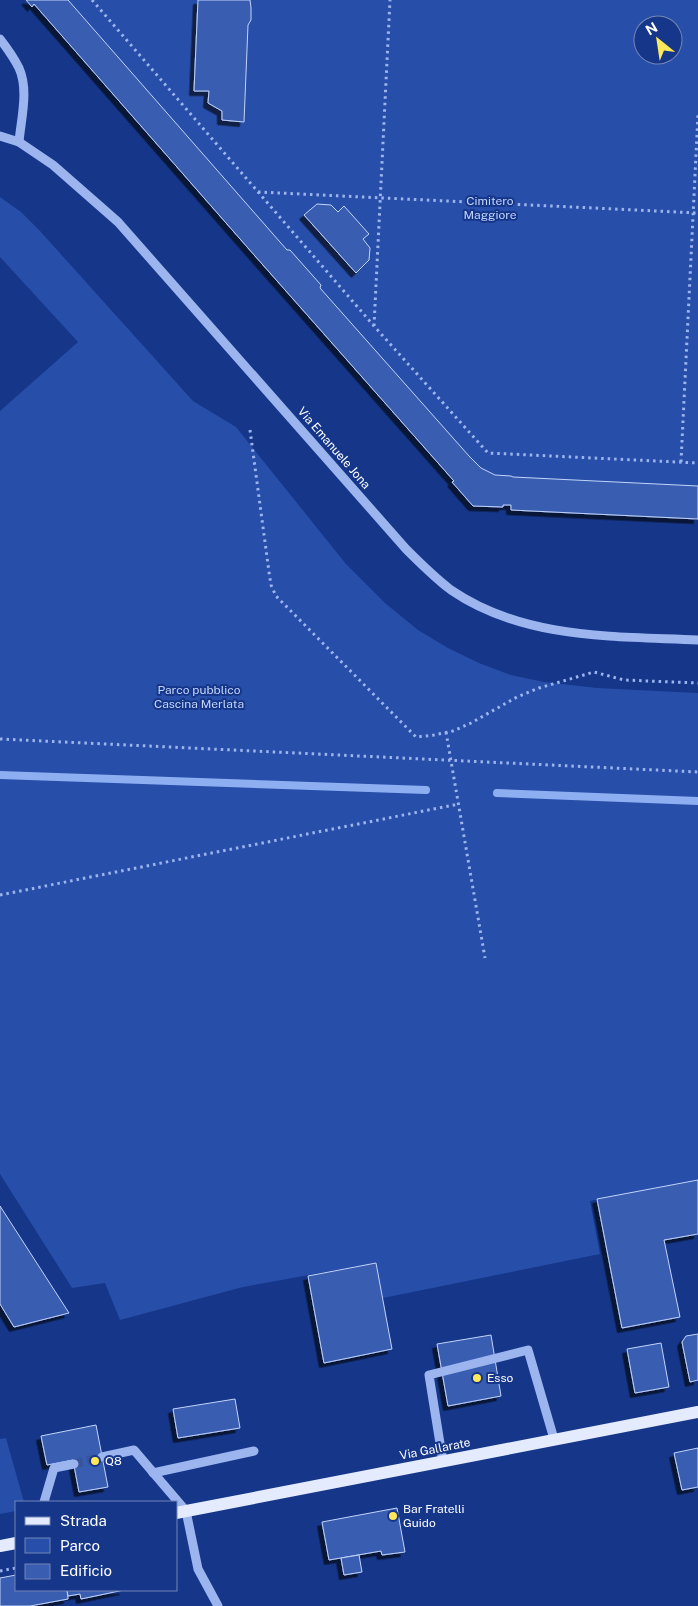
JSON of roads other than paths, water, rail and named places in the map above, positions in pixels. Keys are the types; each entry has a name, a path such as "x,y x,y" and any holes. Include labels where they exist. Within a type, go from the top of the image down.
{"main road":[{"name":"Via Gallarate","path":"181,1512 698,1412"},
{"path":"0,1546 15,1543"}],"street":[{"path":"0,38 19,68 22,78 23,104 19,142"},
{"name":"Via Emanuele Jona","path":"0,136 19,142 53,166 118,222 406,549 437,579 452,590 501,616 541,628 597,636 698,640"},
{"path":"444,1462 429,1375 528,1350 554,1439"},
{"path":"102,1457 134,1450 173,1501"},
{"path":"153,1473 254,1451"},
{"path":"44,1501 54,1468 74,1464"},
{"path":"181,1512 198,1570 218,1606"}],"waterway":[{"path":"0,775 426,790"},
{"path":"497,793 698,801"}],"tunnel":[{"path":"74,1464 102,1457"}],"place":[{"name":"Esso","path":"477,1378"},
{"name":"Q8","path":"95,1461"},
{"name":"Bar Fratelli Guido","path":"393,1516"}],"park label":[{"name":"Cimitero Maggiore","path":"490,208"},
{"name":"Parco pubblico Cascina Merlata","path":"199,697"}]}
